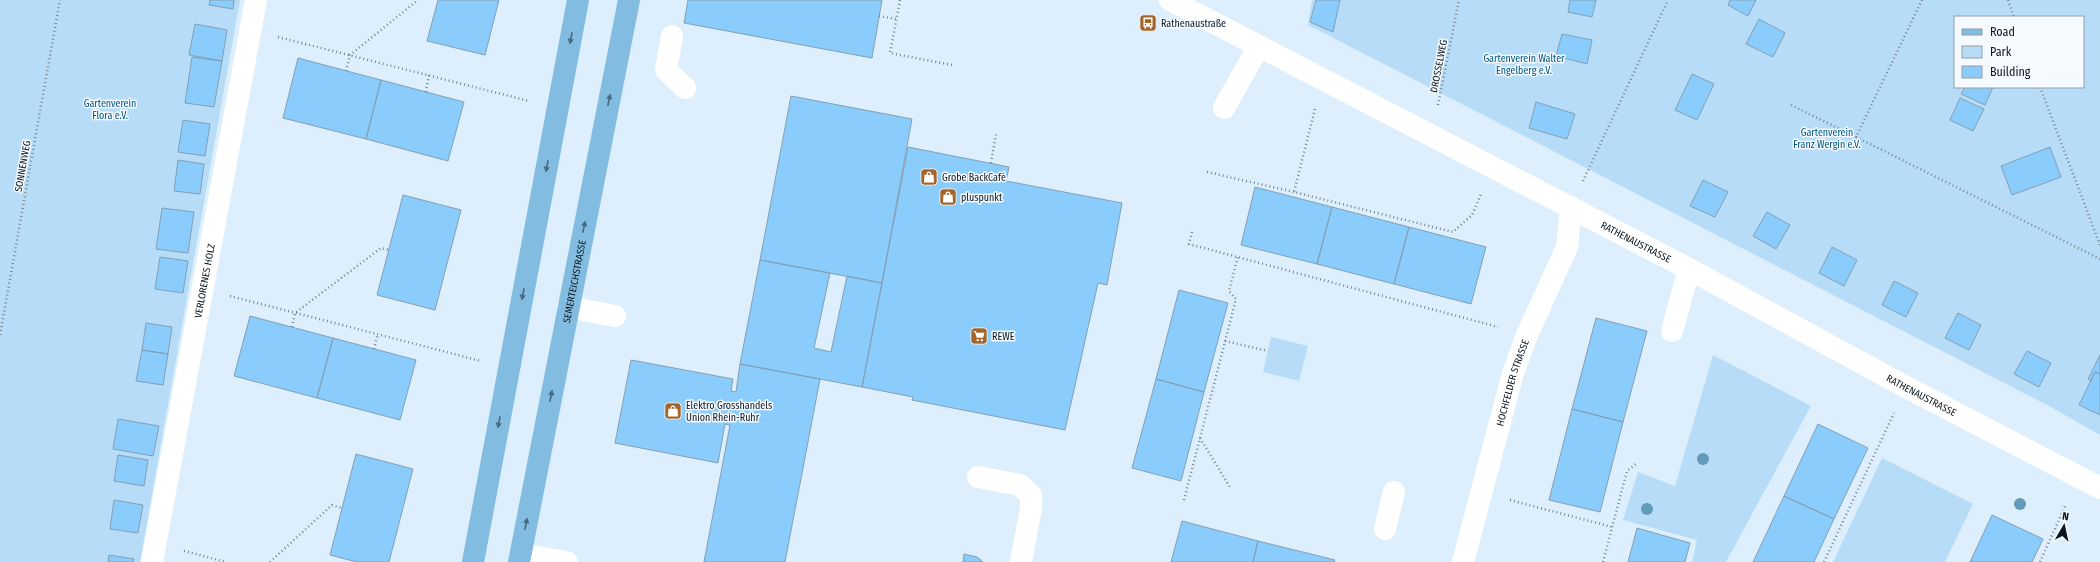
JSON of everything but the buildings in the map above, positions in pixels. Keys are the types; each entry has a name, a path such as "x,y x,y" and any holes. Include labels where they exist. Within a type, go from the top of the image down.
{"main road":[{"path":"473,562 578,0"},
{"name":"SEMERTEICHSTRASSE","path":"520,558 629,0"}],"street":[{"name":"VERLORENES HOLZ","path":"154,553 256,0"},
{"name":"RATHENAUSTRASSE","path":"1170,0 1322,80 1571,207 1689,269 1906,387 2100,488"},
{"path":"672,36 666,70 685,88"},
{"path":"1224,108 1259,46"},
{"name":"HOCHFELDER STRASSE","path":"1463,562 1501,412 1527,335 1567,247 1571,207"},
{"path":"1672,331 1689,269"},
{"path":"568,307 615,316"},
{"path":"978,477 1020,485 1031,495 1031,508 1021,562"},
{"path":"1385,529 1394,492"},
{"path":"520,558 567,562"}],"path":[{"name":"SONNENWEG","path":"0,335 60,0"},
{"path":"346,71 350,55 418,0"},
{"path":"900,0 890,53 952,65"},
{"name":"DROSSELWEG","path":"1427,134 1441,98 1460,0"},
{"path":"1571,207 1668,0"},
{"path":"1856,137 1922,0"},
{"path":"2008,0 2014,16"},
{"path":"879,16 896,19"},
{"path":"251,30 510,96"},
{"path":"426,92 429,75"},
{"path":"1294,192 1322,80"},
{"path":"2040,88 2100,245"},
{"path":"1791,105 2100,259"},
{"path":"991,163 996,134"},
{"path":"1207,172 1453,232 1472,215 1493,167"},
{"path":"1192,232 1189,244 1527,335"},
{"path":"292,327 295,313 381,248 389,250"},
{"path":"1184,500 1236,300 1229,291 1238,256"},
{"path":"203,289 460,355"},
{"path":"374,349 378,334"},
{"path":"1225,341 1268,351"},
{"path":"1824,562 1906,387"},
{"path":"1200,438 1231,489"},
{"path":"1603,562 1627,471 1636,463"},
{"path":"2040,562 2078,477"},
{"path":"1481,492 1612,527"},
{"path":"270,562 332,505 342,508"},
{"path":"154,553 226,562"}],"green space":[{"name":"Gartenverein Flora e.V.","path":"0,0 240,0 140,562 0,562"},
{"name":"Gartenverein Franz Wergin e.V.","path":"1312,0 2100,0 2100,435 2047,405 1308,25"},
{"path":"1271,337 1308,346 1299,381 1263,372"},
{"path":"1713,355 1811,406 1726,562 1692,562 1697,540 1623,520 1638,472 1675,486"},
{"path":"1882,458 1973,504 1945,562 1833,562"}],"place":[{"name":"Rathenaustraße","path":"1148,23"},
{"name":"Grobe BackCafé","path":"929,177"},
{"name":"pluspunkt","path":"948,197"},
{"name":"REWE","path":"979,336"},
{"name":"Elektro Grosshandels Union Rhein-Ruhr","path":"673,411"}],"park label":[{"name":"Gartenverein Walter Engelberg e.V.","path":"1524,64"}]}
